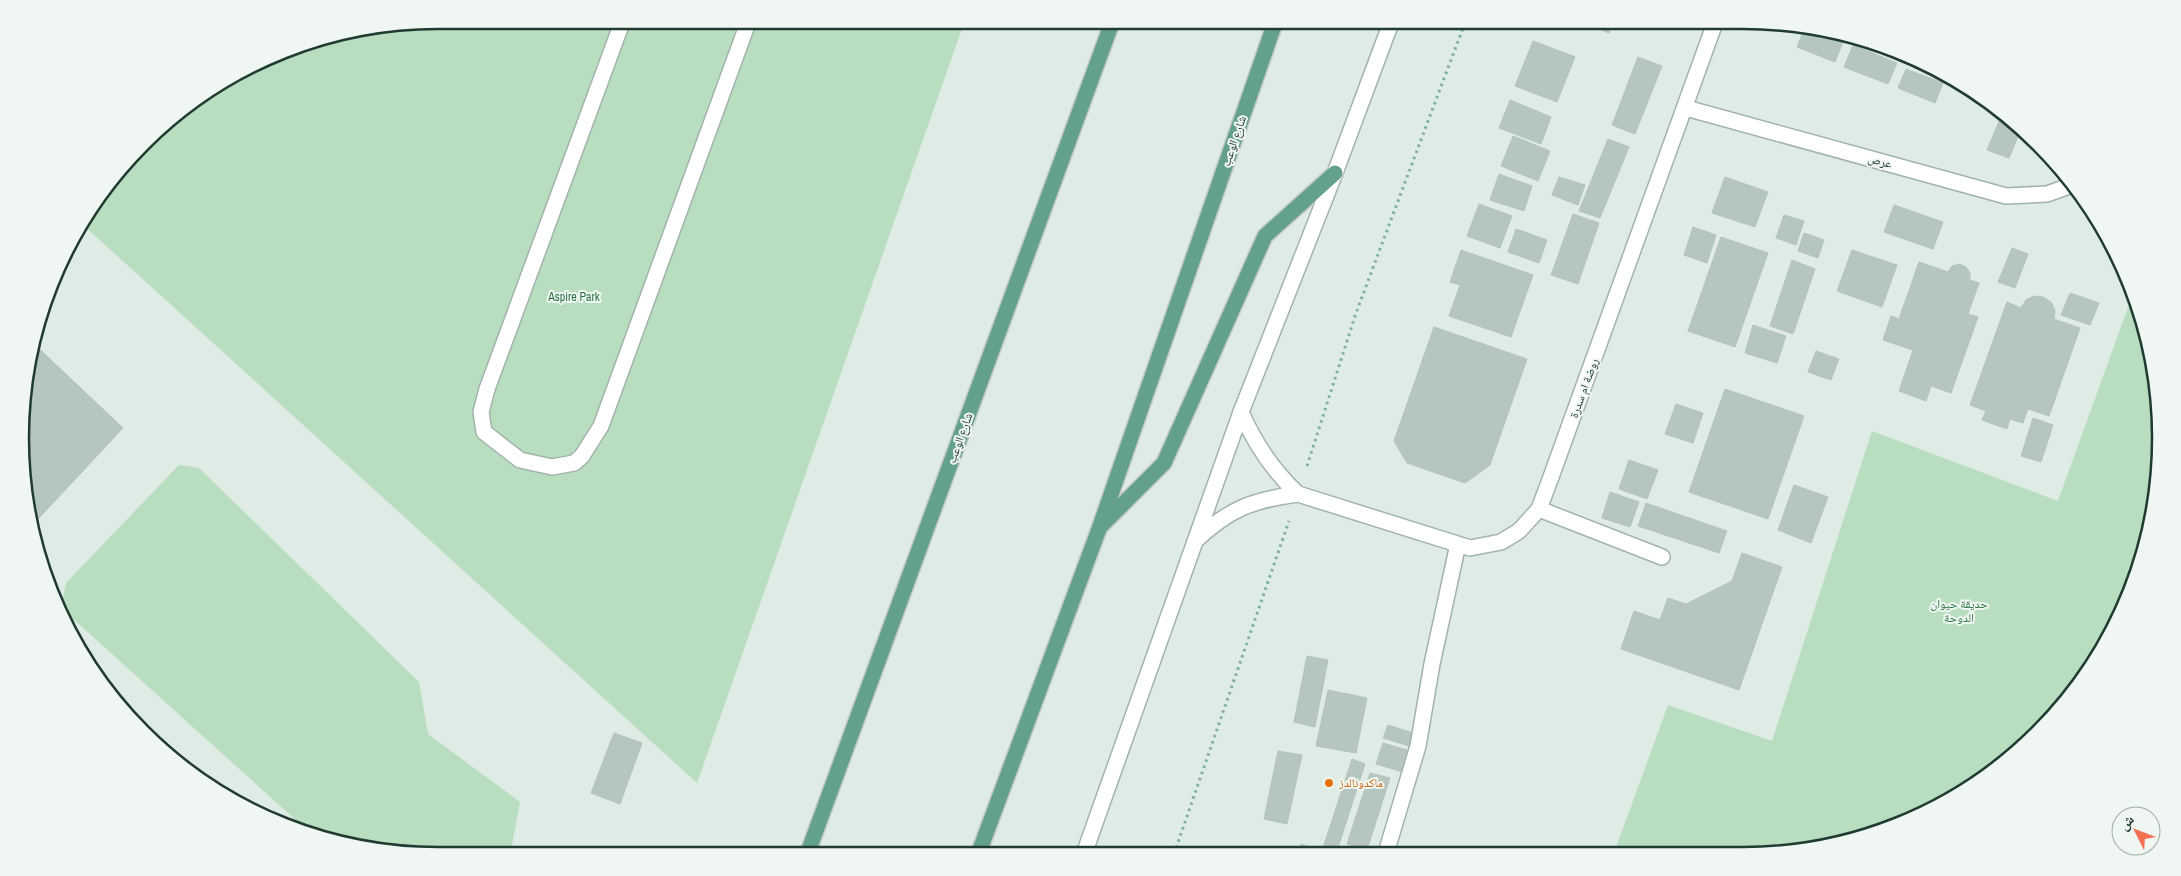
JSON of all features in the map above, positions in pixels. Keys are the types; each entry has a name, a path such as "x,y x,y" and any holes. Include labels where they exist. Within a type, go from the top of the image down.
{"main road":[{"name":"شارع الوعب","path":"810,847 1110,29"},
{"name":"شارع الوعب","path":"981,847 1099,529 1273,29"},
{"path":"1099,529 1164,463 1265,236 1335,173"}],"street":[{"path":"620,29 487,389 481,412 484,432 520,460 552,467 574,462 582,456 601,426 746,29"},
{"path":"1086,847 1241,412 1335,173 1389,29"},
{"name":"روضة ام سدرة","path":"1194,542 1216,522 1241,507 1269,498 1298,494 1470,548 1501,542 1519,531 1539,509 1686,108 1713,29"},
{"name":"عرص","path":"1686,108 2006,196 2047,194 2066,187"},
{"name":"روضة ام سدرة","path":"1241,412 1251,435 1264,457 1279,476 1298,494"},
{"path":"1539,509 1662,557"},
{"path":"1388,847 1418,746 1432,664 1458,544"}],"path":[{"path":"1176,847 1298,494 1356,313 1463,29"}],"green space":[{"name":"Aspire Park","path":"438,29 962,29 697,783 87,228 113,189 130,168 168,130 189,113 233,84 281,60 306,50 332,43 385,32"},
{"name":"حديقة حيوان الدوحة","path":"2130,303 2144,358 2151,411 2151,465 2144,518 2131,570 2110,619 2083,665 2051,708 2013,746 1970,778 1924,805 1875,826 1796,844 1743,847 1616,847 1668,705 1772,741 1872,431 2058,501"},
{"path":"179,465 199,468 419,682 428,734 520,802 512,847 438,847 385,844 332,833 300,823 69,616 63,600 66,583"}],"building":[{"path":"1599,29 1611,29 1609,33"},
{"path":"1803,33 1843,42 1835,62 1797,47"},
{"path":"1533,41 1575,57 1557,102 1515,86"},
{"path":"1853,45 1897,63 1888,84 1844,67"},
{"path":"1638,57 1662,66 1635,134 1612,125"},
{"path":"1906,69 1943,83 1935,103 1898,88"},
{"path":"1510,100 1551,117 1541,144 1499,128"},
{"path":"2000,119 2018,135 2009,158 1987,150"},
{"path":"1513,136 1550,151 1538,181 1501,166"},
{"path":"1608,139 1629,147 1600,218 1579,211"},
{"path":"1499,174 1532,186 1524,211 1490,200"},
{"path":"1559,177 1585,185 1578,205 1552,195"},
{"path":"1725,177 1768,192 1755,227 1712,213"},
{"path":"1479,204 1512,216 1500,248 1467,236"},
{"path":"1894,205 1943,222 1933,249 1884,232"},
{"path":"1573,214 1599,223 1578,284 1551,275"},
{"path":"1784,215 1804,221 1796,245 1776,238"},
{"path":"1693,227 1716,235 1707,263 1684,255"},
{"path":"1516,229 1547,240 1539,263 1508,252"},
{"path":"1804,233 1824,240 1818,258 1798,251"},
{"path":"1721,237 1768,253 1735,347 1688,331"},
{"path":"2012,248 2028,254 2015,288 1998,282"},
{"path":"1461,250 1533,275 1511,337 1449,316 1460,285 1450,282"},
{"path":"1852,250 1897,265 1882,307 1837,291"},
{"path":"1792,260 1815,269 1793,334 1770,326"},
{"path":"1919,262 1948,272 1952,266 1959,264 1966,267 1970,273 1970,280 1979,283 1968,314 1978,317 1951,393 1931,386 1926,401 1899,391 1913,350 1883,340 1891,316 1899,319"},
{"path":"2070,293 2099,303 2090,325 2061,315"},
{"path":"2034,296 2043,297 2051,302 2055,310 2054,319 2080,328 2049,416 2028,409 2023,423 2010,419 2007,429 1982,420 1986,411 1970,405 2007,302 2021,308 2026,300"},
{"path":"1753,325 1786,336 1777,363 1745,353"},
{"path":"1434,327 1527,359 1490,465 1465,483 1407,463 1394,441"},
{"path":"39,349 123,428 39,518 37,516 32,491 29,438 32,385"},
{"path":"1816,351 1839,359 1831,380 1808,372"},
{"path":"1725,389 1804,416 1768,519 1689,492"},
{"path":"1676,404 1703,413 1693,443 1665,434"},
{"path":"2033,418 2053,425 2041,462 2021,456"},
{"path":"1629,460 1658,470 1647,499 1619,489"},
{"path":"1794,485 1828,497 1811,543 1778,530"},
{"path":"1610,492 1639,502 1630,527 1602,518"},
{"path":"1646,503 1727,531 1719,553 1638,526"},
{"path":"1742,553 1782,567 1739,690 1621,649 1634,611 1660,620 1668,598 1686,604 1732,581"},
{"path":"1307,656 1328,660 1315,727 1294,722"},
{"path":"1328,690 1367,698 1356,753 1316,746"},
{"path":"1388,725 1413,733 1409,746 1383,738"},
{"path":"614,733 642,743 620,804 591,793"},
{"path":"1383,743 1410,751 1403,772 1376,764"},
{"path":"1278,751 1302,755 1287,824 1264,819"},
{"path":"1352,759 1365,764 1338,847 1323,847"},
{"path":"1370,773 1390,778 1368,847 1357,847 1347,844"}],"place":[{"name":"ماكدونالدز","path":"1329,783"}]}
